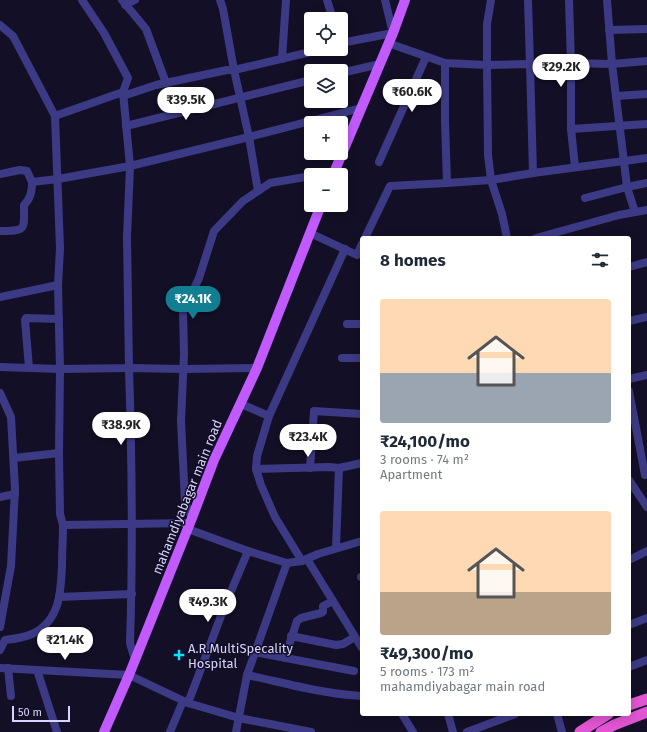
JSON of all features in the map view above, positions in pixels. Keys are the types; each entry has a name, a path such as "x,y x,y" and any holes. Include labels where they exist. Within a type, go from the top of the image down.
{"highway":[{"path":"631,704 647,699"},
{"path":"601,732 647,712"},
{"path":"580,732 605,716"}],"main road":[{"path":"336,168 388,44 394,33 405,0"},
{"name":"mahamdiyabagar main road","path":"104,732 130,675 214,460 257,368 318,212"}],"street":[{"path":"82,0 104,32 128,78 123,94 130,166 127,237 132,443 132,594 130,644 135,660"},
{"path":"123,2 135,0"},
{"path":"220,0 249,137 258,191"},
{"path":"282,59 286,0"},
{"path":"326,0 330,12"},
{"path":"348,42 394,33 385,0"},
{"path":"491,0 487,24 488,155 491,180 502,214 507,236"},
{"path":"528,0 533,174"},
{"path":"568,0 571,63 571,129 575,167"},
{"path":"607,0 612,64 623,161 627,187 635,212"},
{"path":"123,2 146,29 166,83"},
{"path":"0,25 12,36 55,116 60,248 58,286 60,369 60,514 63,525 60,597 56,607 48,622 33,633 23,637 5,640"},
{"path":"609,30 647,29"},
{"path":"388,44 445,63 612,64 647,61"},
{"path":"55,116 123,94 166,83 227,70 234,70 304,54"},
{"path":"380,162 426,57"},
{"path":"445,63 447,183"},
{"path":"348,71 380,64"},
{"path":"126,126 304,82"},
{"path":"616,96 647,94"},
{"path":"32,182 58,180 130,166 361,108"},
{"path":"571,129 647,124"},
{"path":"366,236 390,186 491,180 647,158"},
{"path":"0,174 20,170 27,171 32,182 32,193 24,205 24,226 22,229 17,231 0,231"},
{"path":"190,523 185,502 181,421 183,312 199,278 214,231 243,201 270,183 304,177"},
{"path":"585,198 627,187 647,184"},
{"path":"544,236 647,210"},
{"path":"310,233 360,256"},
{"path":"345,249 269,416 256,456 256,469 275,517 333,601 360,645"},
{"path":"631,266 647,262"},
{"path":"0,297 58,286"},
{"path":"631,321 647,317"},
{"path":"29,368 26,318 59,319"},
{"path":"347,324 360,324"},
{"path":"342,358 360,358"},
{"path":"0,367 60,369 257,368"},
{"path":"631,379 647,375"},
{"path":"0,393 11,417 15,494 11,566 0,627 5,640 0,650"},
{"path":"631,401 646,475 631,479"},
{"path":"241,404 269,416"},
{"path":"310,468 314,412 360,414"},
{"path":"14,458 59,453"},
{"path":"256,469 339,468 360,463"},
{"path":"336,548 339,468"},
{"path":"631,483 647,507"},
{"path":"0,497 15,494"},
{"path":"63,525 190,523 248,551 287,563 304,560 336,548 360,542"},
{"path":"170,732 185,702 248,551"},
{"path":"631,559 647,551"},
{"path":"236,732 247,674 287,563"},
{"path":"60,597 132,594"},
{"path":"285,658 291,636 298,619 323,612 324,605 333,601"},
{"path":"631,624 647,618"},
{"path":"291,636 336,645 343,644 355,637"},
{"path":"254,652 354,671"},
{"path":"631,666 647,660"},
{"path":"11,696 4,668 130,675 185,702 239,718 311,732"},
{"path":"37,670 57,732"},
{"path":"247,674 350,696 360,696"},
{"path":"403,716 413,732"},
{"path":"448,716 452,732"},
{"path":"467,732 508,716"},
{"path":"558,716 562,732"}],"place":[{"name":"A.R.MultiSpecality Hospital","path":"179,655"}]}
